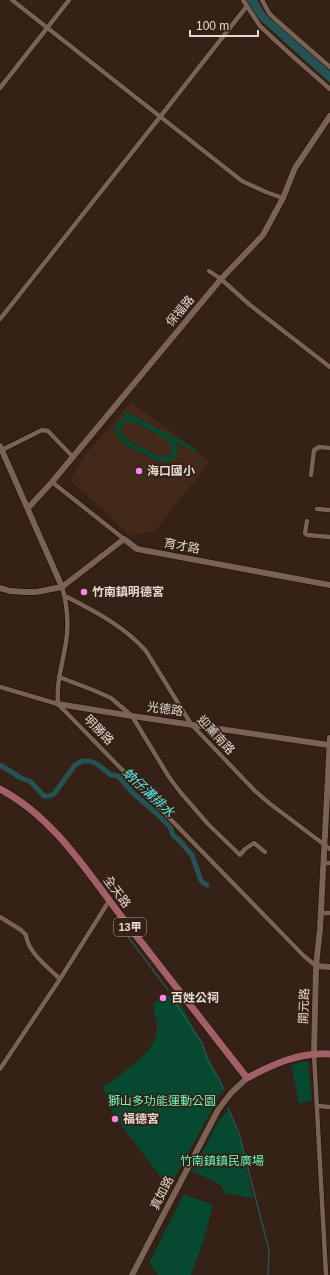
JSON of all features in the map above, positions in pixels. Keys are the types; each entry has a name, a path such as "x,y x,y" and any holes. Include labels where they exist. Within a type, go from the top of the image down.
{"main road":[{"name":"全天路","path":"0,789 43,819 86,868 109,901 247,1078"},
{"name":"真如路","path":"247,1078 278,1063 314,1054 330,1054"}],"street":[{"path":"12,0 242,181 283,198"},
{"path":"0,88 69,0"},
{"path":"243,0 260,26 330,89"},
{"path":"262,0 269,13 275,19 330,67"},
{"path":"0,319 246,6"},
{"name":"保福路","path":"28,508 52,482 221,279 263,235 283,198 300,159 330,116"},
{"path":"209,271 221,279 250,305 330,368"},
{"path":"58,704 57,697 59,677 66,641 65,596 1,448 42,430 48,431 73,457"},
{"path":"311,475 314,450 319,447 330,448"},
{"name":"育才路","path":"52,482 137,549 330,584"},
{"path":"317,509 330,510"},
{"path":"307,521 305,533 307,535 330,537"},
{"path":"0,588 25,592 36,592 62,587 124,539"},
{"name":"迎薰南路","path":"65,596 101,615 139,643 191,724 255,791 330,849"},
{"path":"59,677 111,698 132,716 169,777 181,793 208,824 240,855 254,842 265,852"},
{"name":"光德路","path":"0,687 58,704 132,716 330,741"},
{"name":"明勝路","path":"58,704 283,935 316,966"},
{"name":"開元路","path":"326,1275 314,1054 316,966 320,913 327,863 324,845 328,804 330,741"},
{"path":"324,845 330,838"},
{"path":"0,1069 60,979 109,901"},
{"path":"320,913 330,913"},
{"path":"0,917 26,935 26,940 36,956 60,979"},
{"path":"316,966 330,967"},
{"name":"真如路","path":"132,1275 218,1110 231,1093 247,1078"},
{"path":"317,1106 330,1107"}],"shaded area":[{"name":"海口國小","path":"131,402 195,449 209,463 155,531 131,536 70,480 86,454"}],"green space":[{"path":"126,412 197,449 195,452 176,442 178,449 176,456 172,460 162,462 156,460 127,446 118,438 116,434 116,427 119,421 127,417 124,415","holes":["126,422 136,423 168,440 172,447 172,453 167,456 160,457 126,440 121,432 122,424"]},
{"name":"獅山多功能運動公園","path":"165,996 170,996 174,1001 179,1001 202,1043 223,1089 169,1188 114,1116 103,1087 136,1063 151,1047 157,1030 153,1006 155,1002"},
{"path":"308,1061 312,1100 299,1104 291,1065"},
{"name":"竹南鎮鎮民廣場","path":"229,1109 242,1147 253,1198 224,1193 221,1185 192,1171 220,1119"},
{"path":"184,1194 213,1205 203,1242 191,1275 158,1275 149,1263"}],"water":[{"path":"246,0 257,0 265,13 330,71 330,83 258,18"}],"waterway":[{"name":"蚋仔溝排水","path":"0,765 21,778 31,782 44,796 54,794 75,765 82,761 90,761 97,764 111,775 118,776 132,792 170,827 173,835 192,855 201,881 207,885"},
{"path":"120,926 168,990"},
{"path":"176,1004 202,1043 208,1061 224,1090"},
{"path":"228,1108 239,1134 269,1250 268,1275"}],"place":[{"name":"海口國小","path":"139,471"},
{"name":"竹南鎮明德宮","path":"84,592"},
{"name":"百姓公祠","path":"163,998"},
{"name":"福德宮","path":"115,1119"}]}
